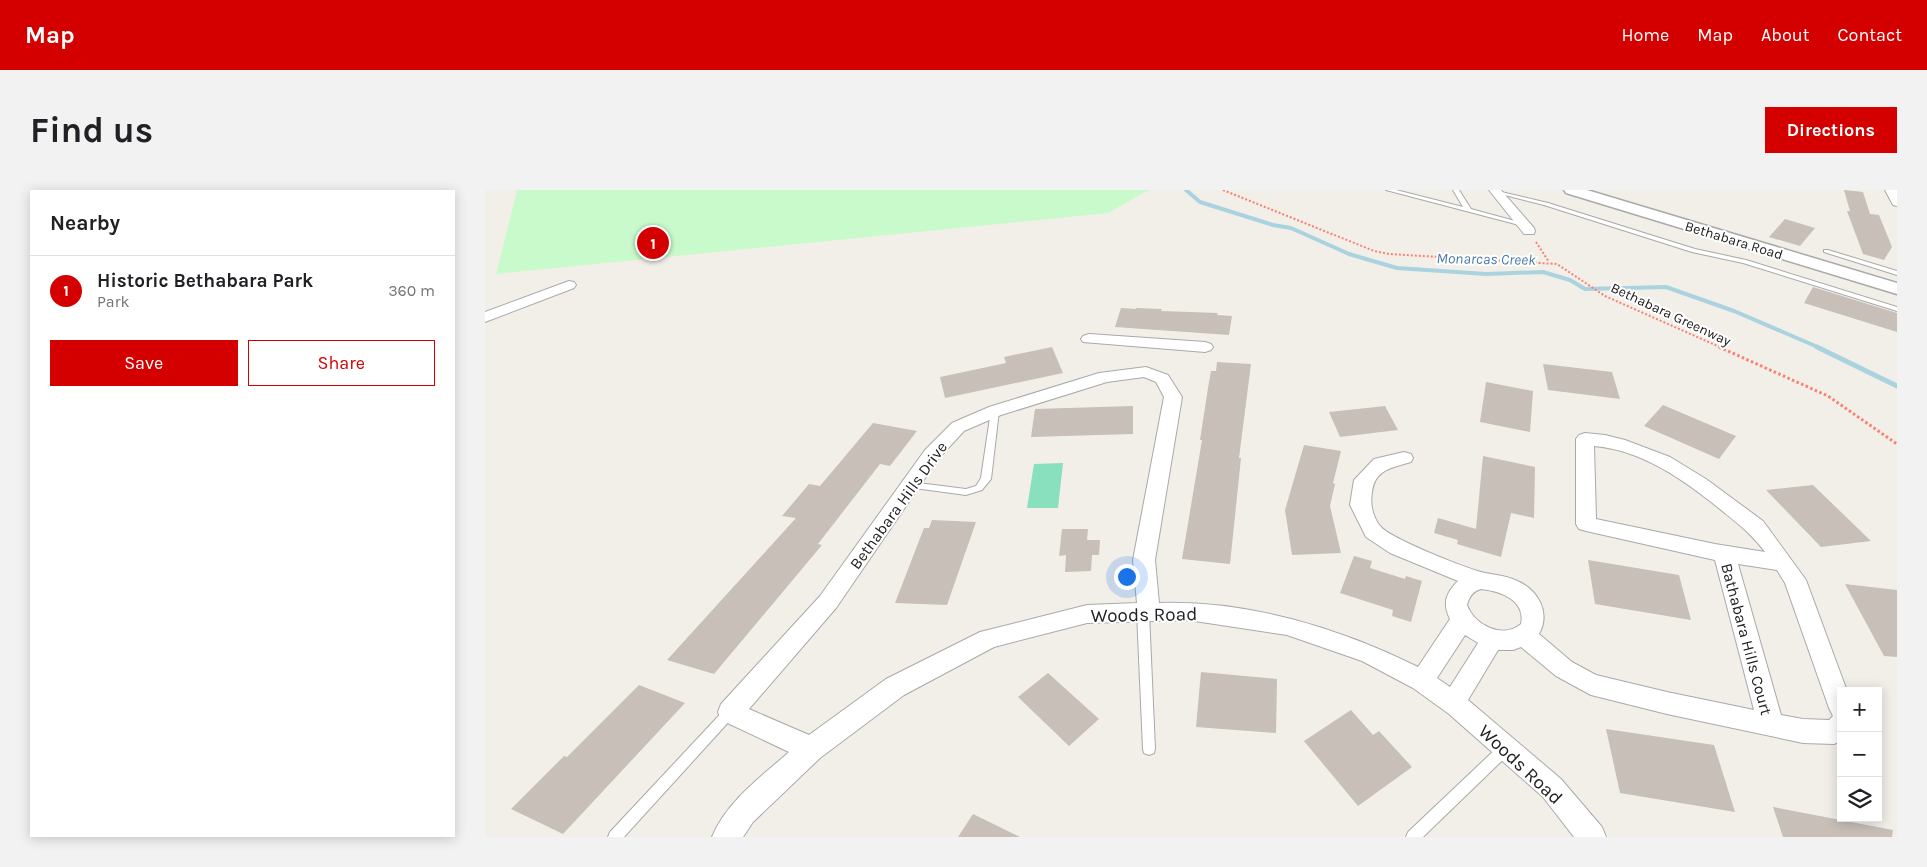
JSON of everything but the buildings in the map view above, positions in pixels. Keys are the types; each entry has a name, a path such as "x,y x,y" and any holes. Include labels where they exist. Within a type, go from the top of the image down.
{"street":[{"path":"1495,190 1526,227"},
{"name":"Bethabara Road","path":"1571,190 1897,290"},
{"path":"1891,190 1897,202"},
{"path":"485,317 569,285"},
{"path":"1089,339 1205,347"},
{"path":"1146,612 1143,560 1173,397 1163,379 1146,372 1149,343"},
{"name":"Bethabara Hills Drive","path":"730,712 828,602 932,454 958,427 995,411 1105,378 1146,372"},
{"name":"Bathabara Hills Court","path":"1783,563 1724,553 1586,524 1585,438 1612,441 1666,463 1704,486 1758,528 1783,563 1795,580 1837,697"},
{"path":"1404,458 1381,463 1364,480 1361,505 1373,532 1397,547 1481,581 1498,582 1514,589 1527,600 1534,614 1533,626 1525,636 1510,641 1492,640 1475,632 1463,620 1456,606 1458,594 1467,585 1481,581"},
{"name":"Bathabara Hills Court","path":"1724,553 1771,725"},
{"name":"Woods Road","path":"726,837 743,812 811,748 895,686 989,639 1087,614 1188,611 1287,626 1370,654 1422,681 1453,703 1552,788 1592,837"},
{"path":"1422,681 1463,620"},
{"name":"Bathabara Hills Court","path":"1525,636 1564,669 1591,684 1667,703 1803,731 1834,732 1837,729"},
{"path":"1453,703 1492,640"},
{"path":"730,712 773,729 811,748"}],"lane":[{"path":"1389,190 1526,227"},
{"path":"1456,190 1469,211"},
{"path":"1495,190 1546,204 1694,251 1744,261 1897,309"},
{"path":"1826,252 1897,273"},
{"path":"910,484 966,492 979,488 986,479 995,411"},
{"path":"1146,612 1149,749"},
{"path":"615,837 730,712"},
{"path":"1413,837 1506,748"}],"path":[{"name":"Bethabara Greenway","path":"1223,190 1374,251 1389,254 1549,263 1565,268 1605,296 1828,396 1897,444"},
{"path":"1526,227 1549,263"}],"green space":[{"path":"517,190 1149,190 1108,213 496,274"},
{"path":"1063,463 1058,508 1027,508 1034,464"}],"waterway":[{"name":"Monarcas Creek","path":"1186,190 1200,202 1273,225 1291,228 1349,254 1397,268 1486,274 1543,272 1570,280 1585,289 1666,287 1734,311 1820,348"},
{"name":"Monarcas Creek","path":"1817,347 1897,386"}],"place":[{"name":"Historic Bethabara Park","path":"653,243"}]}
